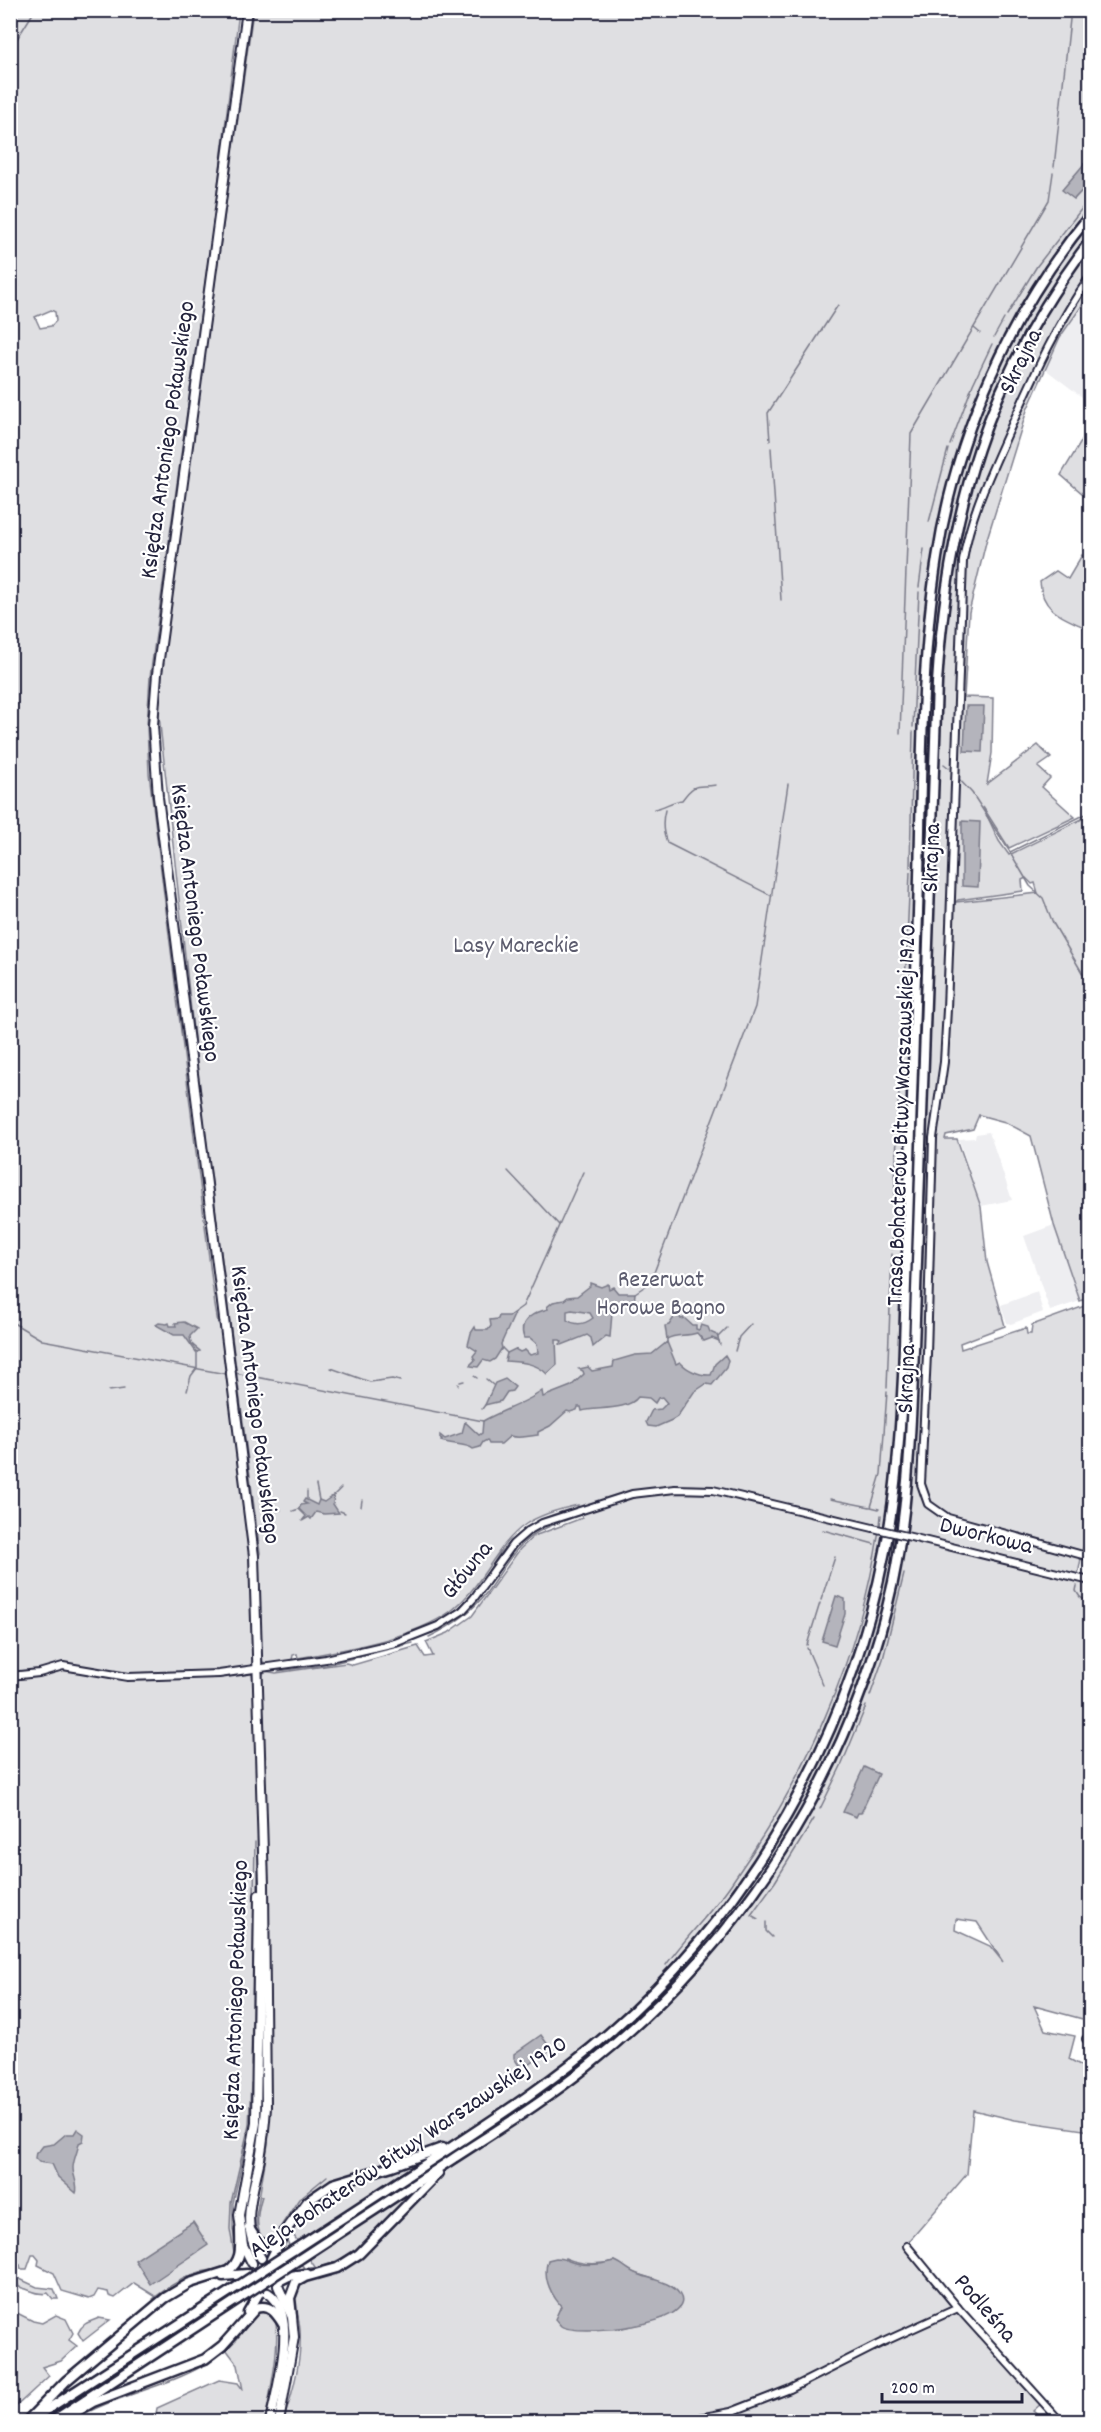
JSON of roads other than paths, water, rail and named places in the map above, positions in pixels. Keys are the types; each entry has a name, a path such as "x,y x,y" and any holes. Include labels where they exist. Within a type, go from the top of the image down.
{"highway":[{"name":"Trasa Bohaterów Bitwy Warszawskiej 1920","path":"868,1625 889,1530 900,1433 926,674 932,597 940,541 960,458 988,382 1017,323 1036,291 1090,215"},
{"name":"Trasa Bohaterów Bitwy Warszawskiej 1920","path":"864,1683 893,1581 908,1473 914,1377 937,682 944,598 955,532 974,460 1002,387 1048,301 1090,241"},
{"name":"Aleja Bohaterów Bitwy Warszawskiej 1920","path":"27,2421 459,2142 535,2091 602,2039 662,1982 711,1927 766,1850 798,1796 836,1717 868,1625"},
{"name":"Aleja Bohaterów Bitwy Warszawskiej 1920","path":"51,2421 451,2160 586,2067 656,2007 702,1959 754,1894 795,1830 833,1759 864,1683"},
{"path":"244,2229 258,2242 268,2246 277,2242 308,2201 333,2184 459,2142"},
{"path":"292,2317 290,2298 293,2288 302,2279 344,2264 367,2248 451,2160"},
{"path":"271,2259 287,2228"},
{"path":"27,2421 66,2381 158,2303 179,2288 228,2271 236,2265 244,2229"},
{"path":"280,2283 290,2276 321,2273"},
{"path":"211,2276 247,2274"},
{"path":"243,2324 254,2298 264,2293"},
{"path":"59,2421 105,2397 205,2359 222,2346 252,2311 261,2307 271,2309 284,2324"}],"main road":[{"name":"Księdza Antoniego Poławskiego","path":"247,10 159,652 153,725 155,769 163,835 254,1556 265,1923 266,2107 263,2141 244,2229 243,2245 252,2263"},
{"name":"Księdza Antoniego Poławskiego","path":"244,2229 261,2258"},
{"path":"270,2421 284,2345 284,2324 277,2304 264,2293 251,2287 247,2274 252,2263 261,2258 271,2259 281,2270 280,2283 292,2317 293,2343 279,2421"},
{"path":"264,2293 280,2283"}],"street":[{"name":"Skrajna","path":"928,1504 921,1484 933,1138 945,1054 963,561 977,505 1017,412 1054,335 1090,277"},
{"name":"Główna","path":"10,1676 39,1673 63,1666 128,1677 219,1674 348,1655 395,1643 451,1619 474,1598 510,1547 528,1531 554,1518 632,1494 675,1489 713,1490 873,1528"},
{"name":"Dworkowa","path":"928,1504 948,1518 1090,1557"},
{"name":"Dworkowa","path":"873,1528 1090,1581"},
{"name":"Podleśna","path":"907,2246 958,2308 1061,2421"},
{"path":"678,2421 731,2412 789,2389 958,2308"}],"waterway":[{"path":"10,50 35,10"},
{"path":"1054,167 1071,10"},
{"path":"900,733 911,434 1049,200 1053,173"},
{"path":"1007,315 1037,266 1090,198"},
{"path":"770,441 768,413 838,305"},
{"path":"994,337 1004,319"},
{"path":"974,328 980,333"},
{"path":"950,445 973,384 992,344"},
{"path":"771,448 781,600"},
{"path":"929,522 948,449"},
{"path":"919,587 924,549"},
{"path":"913,727 919,592"},
{"path":"910,867 913,732"},
{"path":"944,764 949,768"},
{"path":"957,777 972,793 1010,852 1090,812"},
{"path":"635,1293 650,1283 755,1007 788,784"},
{"path":"654,809 682,800 694,788 716,785"},
{"path":"665,810 663,826 667,843 772,896"},
{"path":"1010,852 1030,886 1043,898 1053,923 1090,986"},
{"path":"905,986 910,872"},
{"path":"898,1110 904,992"},
{"path":"892,1249 898,1115"},
{"path":"508,1171 559,1225"},
{"path":"516,1311 523,1306 583,1172"},
{"path":"887,1388 892,1254"},
{"path":"10,1321 42,1340 226,1374"},
{"path":"735,1351 739,1337 751,1324"},
{"path":"718,1337 727,1328"},
{"path":"719,1341 720,1345"},
{"path":"502,1348 507,1353"},
{"path":"187,1391 191,1376 197,1368 197,1352"},
{"path":"331,1368 370,1382 392,1379 400,1381"},
{"path":"235,1373 483,1421"},
{"path":"486,1379 493,1385"},
{"path":"460,1382 464,1381"},
{"path":"109,1391 124,1389"},
{"path":"879,1509 871,1507 881,1474 887,1392"},
{"path":"482,1409 485,1405"},
{"path":"316,1485 319,1500"},
{"path":"334,1495 341,1488"},
{"path":"307,1491 307,1499"},
{"path":"830,1499 870,1507"},
{"path":"361,1507 362,1500"},
{"path":"293,1511 299,1509"},
{"path":"276,1511 281,1510"},
{"path":"340,1511 345,1513"},
{"path":"429,1637 468,1613 487,1592 513,1554 526,1540 544,1528 580,1515"},
{"path":"880,1526 881,1515"},
{"path":"823,1530 874,1544"},
{"path":"666,1965 731,1884 758,1844 805,1760 826,1716 858,1625 879,1530"},
{"path":"1085,1552 1090,1534"},
{"path":"821,1600 835,1557"},
{"path":"870,1696 883,1659 904,1574"},
{"path":"1077,1586 1076,1591 1080,1597 1090,1603"},
{"path":"807,1645 820,1603"},
{"path":"278,1671 326,1665 413,1643"},
{"path":"807,1648 823,1685"},
{"path":"820,1809 866,1706"},
{"path":"758,1919 751,1915 775,1882 814,1819"},
{"path":"251,2065 255,1842"},
{"path":"766,1922 766,1931 772,1937"},
{"path":"234,2253 230,2229 231,2203 249,2125 251,2083"},
{"path":"267,2240 273,2238 299,2199 327,2176"},
{"path":"260,2196 262,2196 258,2212 258,2229 263,2239"},
{"path":"153,2299 183,2279 199,2272 221,2268 230,2263 233,2258"},
{"path":"238,2322 245,2311"},
{"path":"70,2422 94,2409 193,2371 215,2358 235,2341 252,2318"},
{"path":"198,2357 207,2352"},
{"path":"119,2387 146,2377"}],"park label":[{"name":"Lasy Mareckie","path":"516,947"},
{"name":"Rezerwat Horowe Bagno","path":"661,1295"}]}
